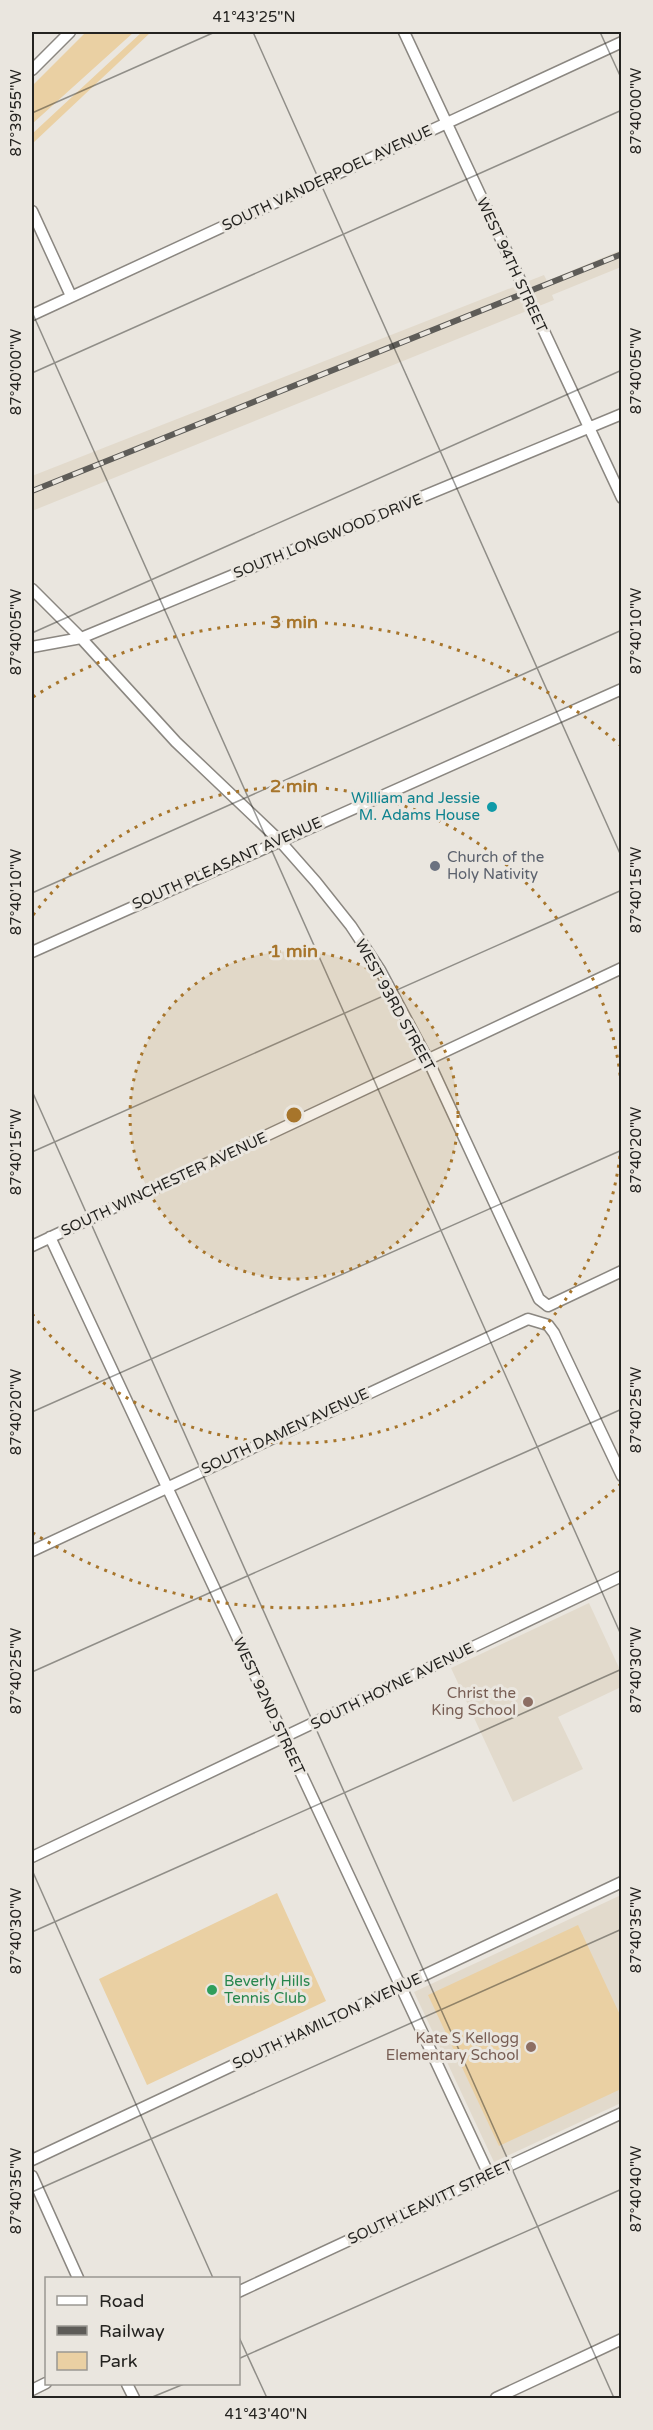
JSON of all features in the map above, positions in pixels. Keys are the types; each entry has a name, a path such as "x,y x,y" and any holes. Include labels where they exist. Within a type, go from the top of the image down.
{"street":[{"path":"32,70 70,32"},
{"name":"WEST 94TH STREET","path":"404,32 621,498"},
{"name":"SOUTH VANDERPOEL AVENUE","path":"32,315 621,42"},
{"path":"32,211 71,296"},
{"name":"SOUTH LONGWOOD DRIVE","path":"32,647 81,638 621,414"},
{"name":"WEST 93RD STREET","path":"32,589 81,638 176,742 279,840 351,926 380,970 428,1060 539,1299 549,1306 621,1271"},
{"name":"SOUTH PLEASANT AVENUE","path":"32,952 621,689"},
{"name":"SOUTH WINCHESTER AVENUE","path":"32,1246 621,968"},
{"name":"WEST 92ND STREET","path":"50,1237 489,2175"},
{"name":"SOUTH DAMEN AVENUE","path":"32,1551 522,1320 540,1321 554,1333 621,1476"},
{"name":"SOUTH HOYNE AVENUE","path":"32,1857 621,1576"},
{"name":"SOUTH HAMILTON AVENUE","path":"32,2160 621,1882"},
{"name":"SOUTH LEAVITT STREET","path":"240,2291 621,2113"},
{"path":"32,2176 78,2277"},
{"path":"496,2398 621,2339"}],"shaded area":[{"path":"621,250 621,267 552,295 554,300 32,511 32,476 544,275 547,281"},
{"name":"Christ the King School","path":"589,1603 621,1672 621,1687 558,1717 583,1769 513,1802 451,1668"},
{"name":"Kate S Kellogg Elementary School","path":"621,1895 621,2103 494,2162 414,1992"}],"green space":[{"path":"86,32 134,32 32,124 32,86"},
{"path":"142,32 151,32 32,144 32,134"},
{"name":"Beverly Hills Tennis Club","path":"277,1893 326,2001 147,2085 99,1979"},
{"name":"Kate S Kellogg Elementary School","path":"578,1925 621,2017 621,2089 499,2146 428,1995"}],"railway":[{"path":"32,491 622,254"}],"place":[{"name":"William and Jessie M. Adams House","path":"492,807"},
{"name":"Church of the Holy Nativity","path":"435,866"},
{"name":"Christ the King School","path":"528,1702"},
{"name":"Beverly Hills Tennis Club","path":"212,1990"},
{"name":"Kate S Kellogg Elementary School","path":"531,2047"}]}
